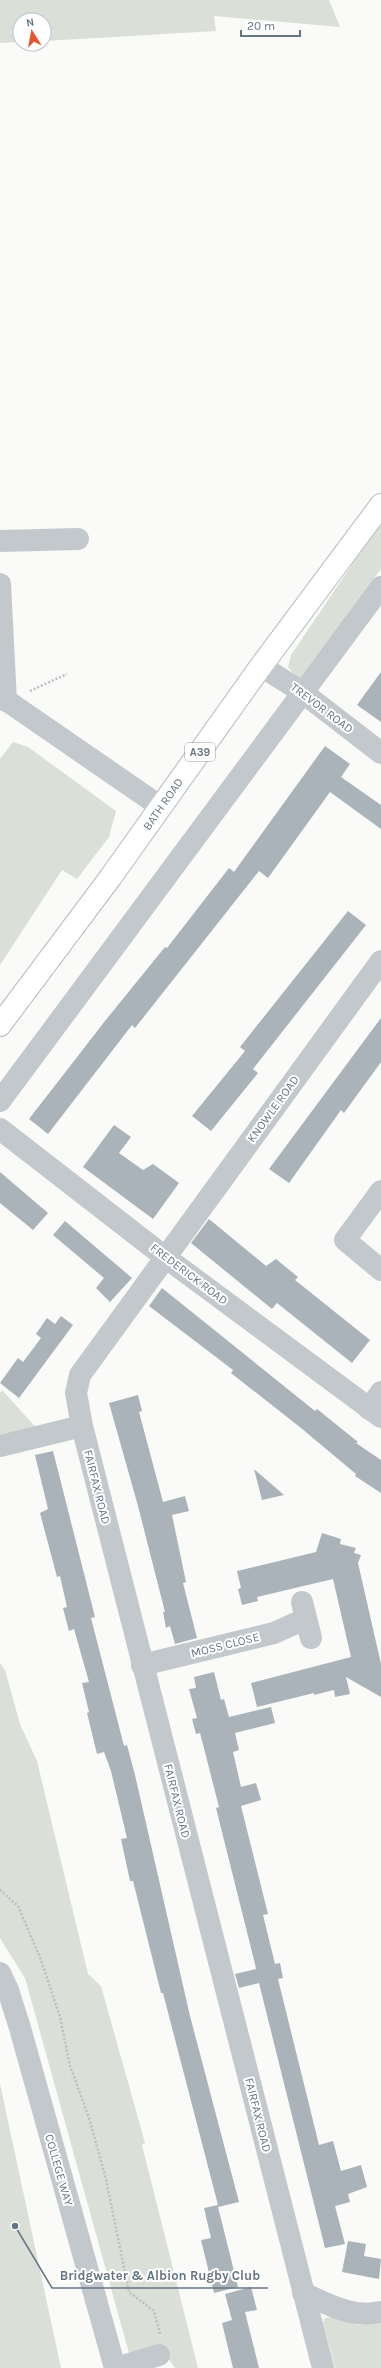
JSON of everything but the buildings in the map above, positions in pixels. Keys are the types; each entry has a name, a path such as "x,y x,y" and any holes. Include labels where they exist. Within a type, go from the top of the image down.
{"main road":[{"name":"BATH ROAD","path":"0,1025 161,807 261,666 381,505"}],"street":[{"path":"0,541 78,539"},
{"path":"0,584 3,698 161,807"},
{"path":"0,1101 381,587"},
{"name":"TREVOR ROAD","path":"261,666 302,692 381,753"},
{"name":"KNOWLE ROAD","path":"165,1257 381,961"},
{"path":"0,1013 20,998"},
{"name":"FREDERICK ROAD","path":"0,1129 165,1257 377,1406"},
{"path":"381,1191 345,1240 381,1270"},
{"name":"FAIRFAX ROAD","path":"165,1257 80,1375 76,1393 82,1426 142,1665 323,2368"},
{"path":"0,1446 82,1426"},
{"name":"MOSS CLOSE","path":"142,1665 274,1633 306,1620"},
{"name":"COLLEGE WAY","path":"0,1973 8,1990 20,2028 116,2368 160,2348"},
{"path":"303,2293 355,2313 370,2314 381,2312"}],"path":[{"path":"3,698 67,674"},
{"path":"0,1890 18,1906 41,1960 60,2017 70,2066 89,2118 106,2179 129,2292 154,2311 160,2348"}],"shaded area":[{"path":"0,0 329,0 340,27 214,16 216,31 52,41 52,12 12,12 12,42 0,43"},
{"path":"381,526 381,569 298,680 288,667 291,655 376,529"},
{"path":"13,742 28,747 116,811 109,837 77,879 62,870 0,965 0,759"},
{"path":"2,1390 39,1431 0,1439 0,1393"},
{"path":"0,1663 5,1670 20,1724 37,1761 88,1974 101,1986 145,2143 142,2145 198,2368 175,2368 165,2354 129,2353 25,1978 0,1938"},
{"path":"0,2084 61,2368 0,2368"},
{"path":"332,2317 359,2325 381,2324 381,2368 335,2368 323,2323 325,2318"}],"place":[{"name":"Bridgwater & Albion Rugby Club","path":"15,2226"}]}
